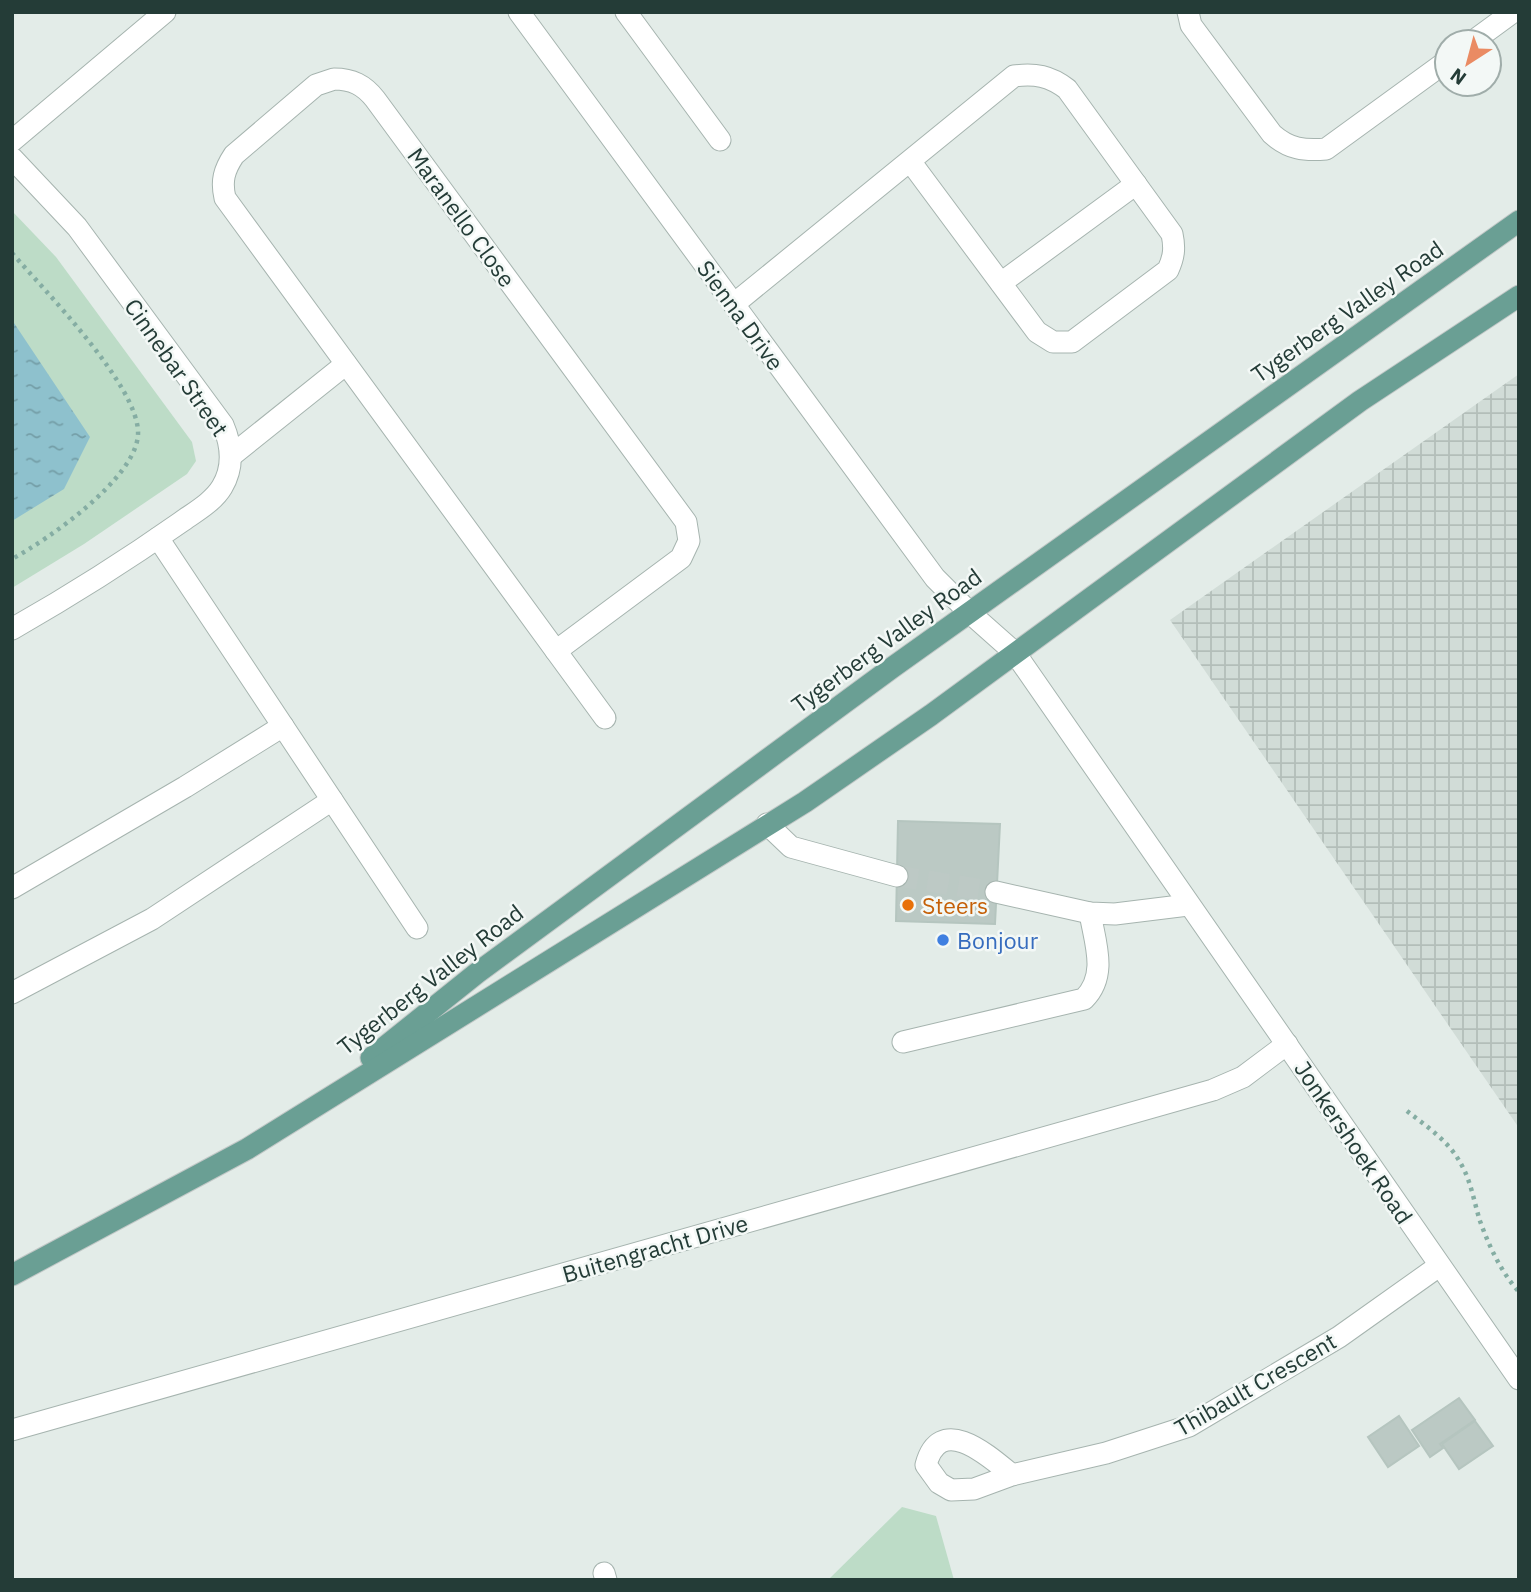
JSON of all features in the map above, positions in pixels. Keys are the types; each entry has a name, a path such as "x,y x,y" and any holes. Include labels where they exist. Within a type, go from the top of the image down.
{"main road":[{"name":"Tygerberg Valley Road","path":"296,1118 477,973 883,674 1519,221"},
{"name":"Tygerberg Valley Road","path":"12,1275 247,1149 805,802 931,715 1360,401 1519,296"}],"street":[{"path":"12,142 165,12"},
{"name":"Sienna Drive","path":"519,12 935,578 1015,653"},
{"path":"626,12 720,140"},
{"path":"1188,12 1191,25 1272,134 1283,144 1295,149 1326,149 1433,71"},
{"path":"1491,28 1513,12"},
{"path":"734,304 1014,76 1030,74 1045,76 1067,89 1172,234 1172,261 1168,270 1072,342 1053,342 1044,338 910,161"},
{"name":"Maranello Close","path":"556,651 681,558 689,541 686,522 367,89 356,82 334,79 316,85 234,155 223,178 223,188 230,206 605,718"},
{"name":"Cinnebar Street","path":"12,158 77,227 223,425 231,456 227,477 213,499 158,538 12,629"},
{"path":"1001,283 1136,184"},
{"path":"231,456 346,364"},
{"path":"158,538 417,928"},
{"path":"996,892 1090,912 1115,914 1188,905 1015,653"},
{"path":"12,888 283,726"},
{"path":"12,993 152,919 332,800"},
{"path":"766,824 791,847 897,876"},
{"name":"Jonkershoek Road","path":"1188,905 1519,1380"},
{"path":"903,1042 1084,999 1097,981 1099,968 1090,912"},
{"name":"Buitengracht Drive","path":"12,1430 1213,1090 1243,1077 1286,1044"},
{"name":"Thibault Crescent","path":"1012,1475 1105,1453 1189,1426 1339,1337 1439,1266"}],"path":[{"path":"12,253 80,331 120,384 132,409 139,434 132,458 116,479 58,529 12,559"},
{"path":"1407,1111 1443,1140 1462,1164 1493,1252 1508,1280 1519,1292"}],"shaded area":[{"path":"1519,374 1519,1128 1170,620"}],"green space":[{"path":"12,211 56,257 192,442 196,461 187,474 84,544 12,588"},
{"path":"902,1507 936,1516 954,1580 828,1580"}],"water":[{"path":"12,320 90,437 64,489 12,521"}],"building":[{"path":"898,821 1000,824 995,924 896,921"},
{"path":"1459,1398 1475,1420 1440,1444 1443,1448 1430,1457 1412,1430"},
{"path":"1399,1416 1419,1446 1388,1467 1368,1437"},
{"path":"1475,1421 1493,1446 1459,1469 1442,1444"}],"tunnel":[{"path":"897,876 996,892"}],"place":[{"name":"Steers","path":"908,905"},
{"name":"Bonjour","path":"943,940"}]}
